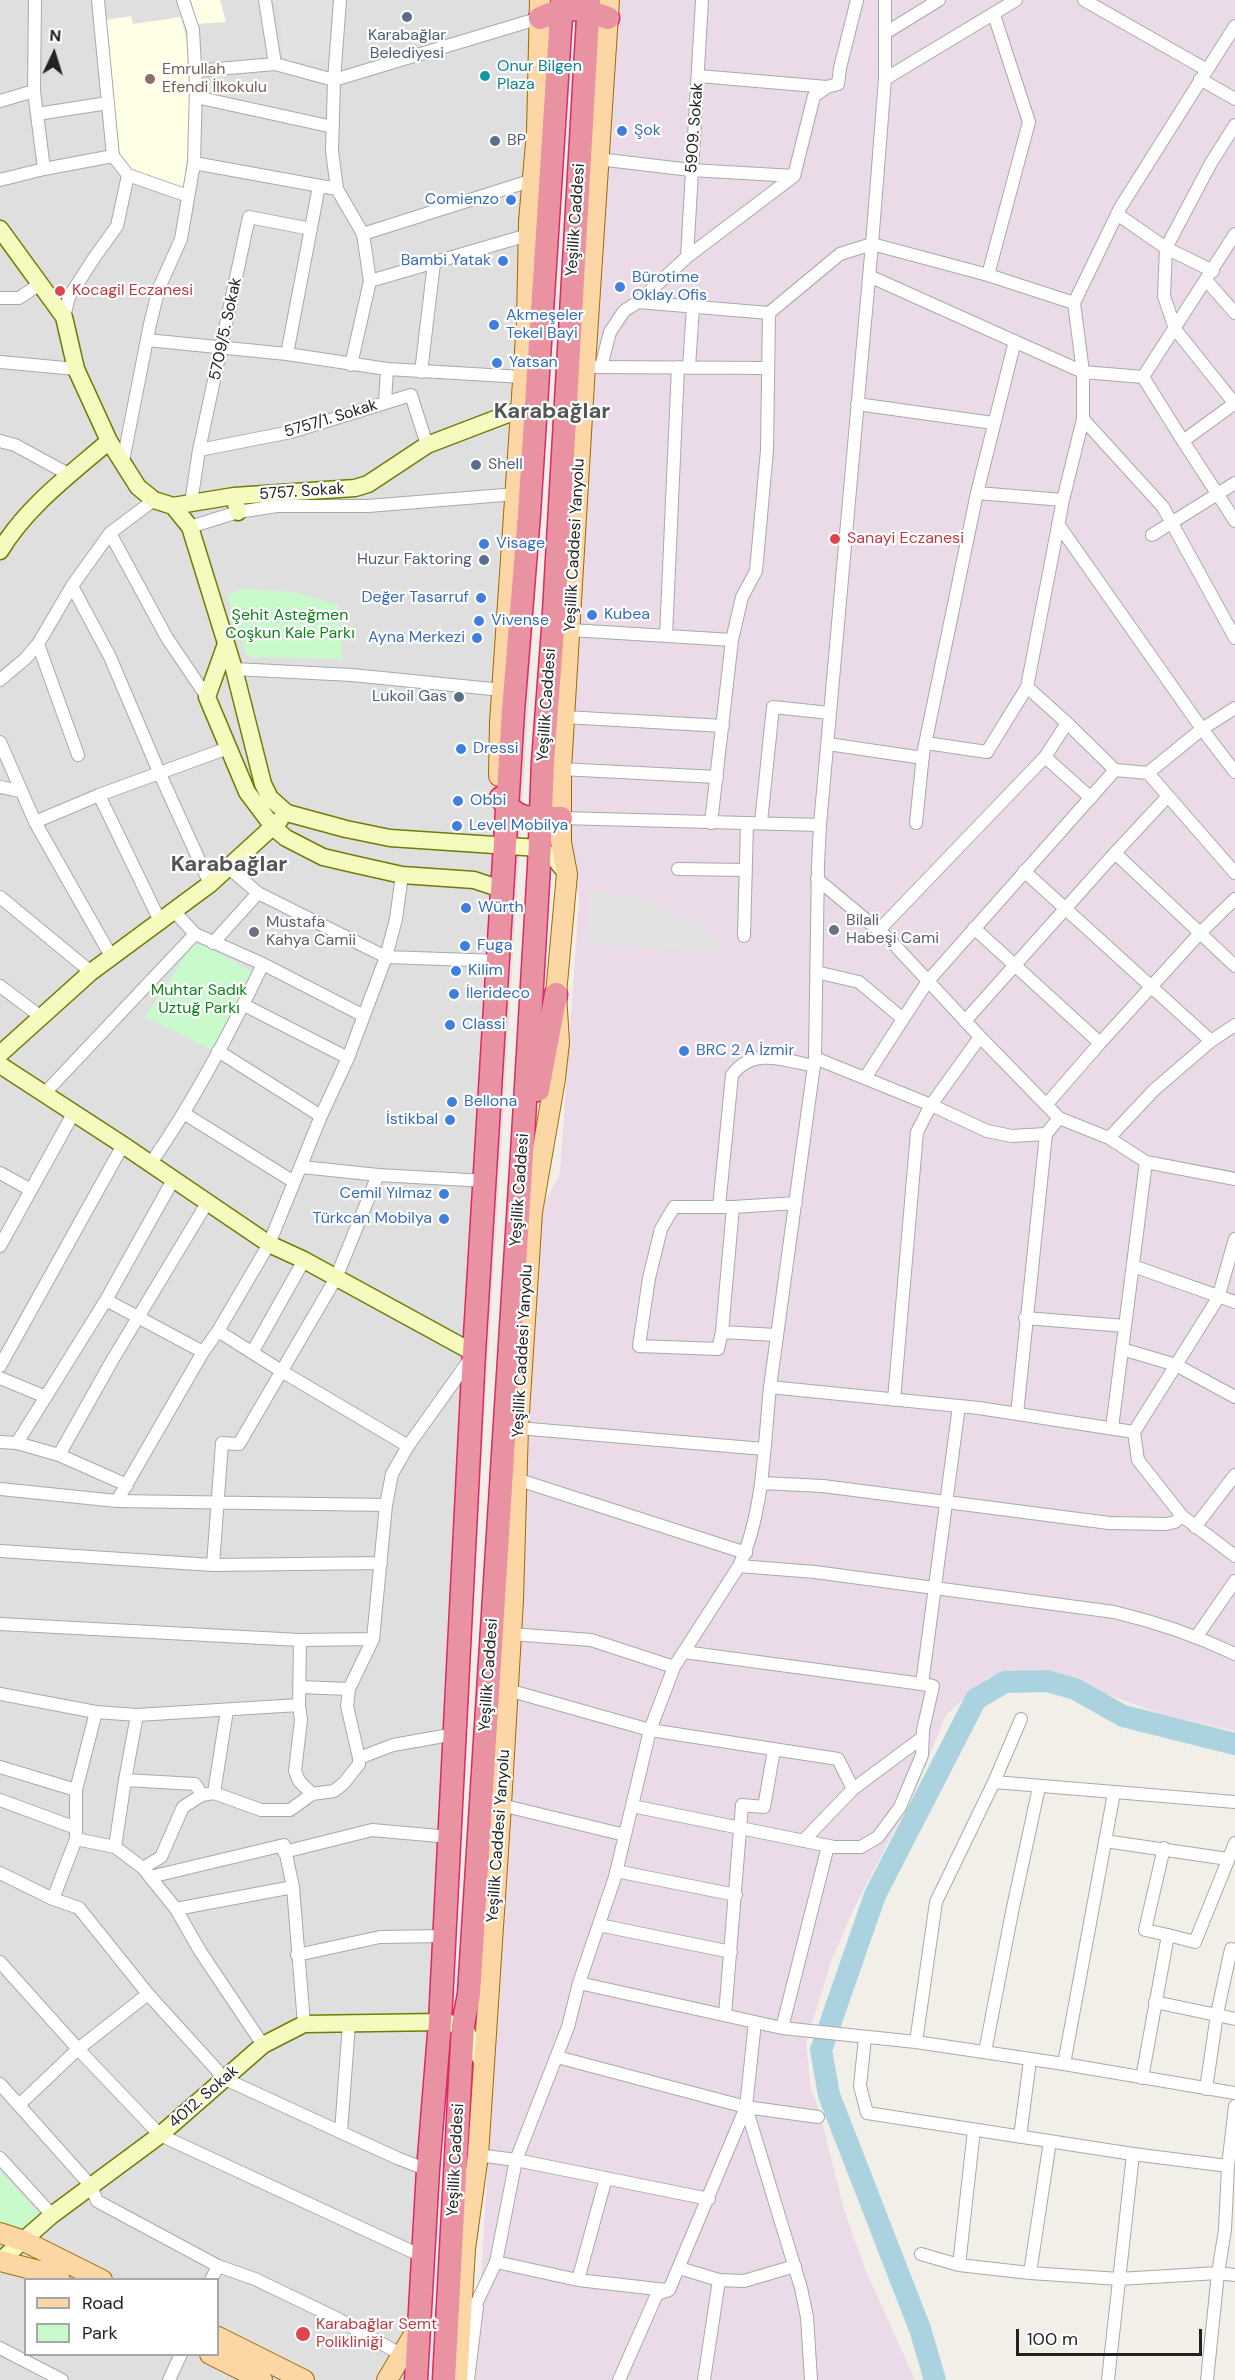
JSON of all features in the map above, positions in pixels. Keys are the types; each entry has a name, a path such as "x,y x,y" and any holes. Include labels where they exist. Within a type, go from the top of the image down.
{"highway":[{"path":"540,9 562,4 599,7"},
{"name":"Yeşillik Caddesi","path":"444,2380 452,2024 445,1936 455,1734 474,1353 499,962 503,801 513,711 529,514 562,4"},
{"name":"Yeşillik Caddesi","path":"416,2380 428,2170 452,2024 469,1994 539,848 551,817 543,761 599,7"},
{"path":"503,801 518,816 551,817"},
{"path":"523,1137 534,1115 556,994"}],"main road":[{"name":"Yeşillik Caddesi Yanyolu","path":"457,2380 465,2249 478,2155 501,1805 511,1634 516,1479 532,1212 555,1079 559,1042 556,994 567,874 561,842 551,817 561,769 570,630 593,367 599,7"},
{"path":"503,801 502,690 523,377 529,268 528,235 538,111 540,9"},
{"path":"0,229 64,317 76,369 109,441 138,487 154,500 173,506 190,527 234,669 263,784 270,798 287,813 312,821 390,838 539,848 555,859 567,874"},
{"name":"5757. Sokak","path":"173,506 191,503 236,504 356,488 368,484 427,445 521,409"},
{"path":"2,541 36,504 109,441"},
{"path":"226,644 207,697 247,792 274,828 286,838 323,856 402,875 474,880 499,895"},
{"path":"287,813 274,828 210,884 111,956 40,1016 1,1066 43,1095 123,1144 269,1244 304,1260 474,1353"},
{"name":"4012. Sokak","path":"0,2261 52,2215 160,2135 263,2044 304,2024 452,2024"},
{"path":"452,2024 483,2063"},
{"path":"0,2233 24,2241 98,2278"},
{"path":"0,2261 47,2273 56,2278"},
{"path":"387,2380 419,2326"},
{"path":"219,2338 304,2380"},
{"path":"212,2356 262,2380"}],"street":[{"path":"35,0 34,91 44,169"},
{"path":"98,0 113,156 128,175 188,196"},
{"path":"123,461 159,288 181,238 194,163 196,97 193,30 183,0"},
{"path":"265,0 275,64"},
{"path":"340,0 332,151 337,189 363,234 370,281 351,365"},
{"name":"5909. Sokak","path":"687,256 702,0"},
{"path":"768,368 593,367 610,332 624,311 638,302 687,256 794,176 814,96 827,87 838,84 857,0"},
{"path":"461,2329 496,2262 516,2160 568,2027 579,1983 616,1871 650,1730 674,1667 746,1553 761,1483 770,1387 814,1062 820,825 885,79 887,32 885,0"},
{"path":"887,32 939,0"},
{"path":"885,79 1016,0"},
{"path":"1084,0 1203,75 1235,99"},
{"path":"195,71 275,64 334,80 540,9"},
{"path":"988,275 1029,122 994,15"},
{"path":"926,742 987,752 1027,687 1063,500 1083,419 1083,372 1074,303 1117,214 1235,26"},
{"path":"699,76 827,87"},
{"path":"0,101 34,91"},
{"path":"196,97 333,127"},
{"path":"37,114 108,103"},
{"path":"1183,441 1235,404 1175,329 1164,296 1166,248 1211,163 1235,125"},
{"path":"0,180 113,156"},
{"path":"598,159 691,170 794,176"},
{"path":"194,163 337,189"},
{"path":"64,317 69,297 93,258 117,226 128,175"},
{"path":"363,234 533,180"},
{"path":"287,354 318,186"},
{"path":"1117,214 1210,275 1235,313"},
{"name":"5709/5. Sokak","path":"191,503 199,450 223,347 249,217 311,229"},
{"path":"1143,377 1235,234"},
{"path":"370,281 528,235"},
{"path":"638,302 770,313 840,254 872,244 988,275 1074,303"},
{"path":"421,372 434,263"},
{"path":"869,276 1083,372 1143,377"},
{"path":"0,298 19,298 40,284"},
{"path":"666,636 684,367 693,307"},
{"path":"711,823 732,640 742,597 756,571 767,450 770,313"},
{"path":"147,340 287,354 387,369 523,377"},
{"path":"916,823 926,742 977,493 1014,341"},
{"path":"0,362 76,369"},
{"path":"385,402 387,369"},
{"path":"1143,377 1235,521"},
{"name":"5757/1. Sokak","path":"199,450 291,432 411,395 427,445"},
{"path":"857,404 993,423"},
{"path":"1083,419 1162,507 1235,638"},
{"path":"0,441 15,445 70,475"},
{"path":"1152,536 1235,483"},
{"path":"977,493 1063,500"},
{"path":"190,527 236,504 368,506 516,494"},
{"path":"0,680 25,659 38,644 72,586 110,533 154,500"},
{"path":"1058,524 1202,729 1235,772"},
{"path":"110,533 167,638 207,697"},
{"path":"72,586 110,657 210,884"},
{"path":"570,630 732,640"},
{"path":"38,644 78,755"},
{"path":"234,669 352,675 502,690"},
{"path":"1027,687 1115,770 1148,773 1235,873"},
{"path":"761,822 773,707 830,713"},
{"path":"1148,773 1202,729 1235,708"},
{"path":"565,717 723,726"},
{"path":"879,930 1045,757 1067,723"},
{"path":"0,742 20,791 36,822 111,956"},
{"path":"828,744 923,758"},
{"path":"36,822 99,795 228,748"},
{"path":"1045,757 1091,798"},
{"path":"561,769 717,777"},
{"path":"865,1078 928,981 1115,770"},
{"path":"0,787 20,791"},
{"path":"99,795 160,921"},
{"path":"965,1021 1168,796"},
{"path":"551,817 820,825"},
{"path":"744,936 747,824"},
{"path":"1115,853 1235,966"},
{"path":"229,868 258,893 386,957 499,962"},
{"path":"678,869 746,870"},
{"path":"1024,871 1211,1041"},
{"path":"117,1501 203,1352 218,1331 269,1244 321,1116 348,1058 386,957 396,919 402,875"},
{"path":"817,879 879,930 1059,1118 1109,1138 1146,1162 1235,1179"},
{"path":"213,943 258,893"},
{"path":"0,897 91,972"},
{"path":"1046,1105 1150,986 1235,899"},
{"path":"174,911 195,934 263,964 364,1016"},
{"path":"974,928 1100,1043"},
{"path":"43,1095 195,934"},
{"path":"151,1164 185,1114 244,1005 263,964"},
{"path":"816,972 859,982 903,1019"},
{"path":"0,986 40,1016"},
{"path":"244,1005 348,1058"},
{"path":"1109,1138 1154,1090 1211,1041 1235,1025"},
{"path":"894,1400 917,1132 931,1106 980,1037"},
{"path":"218,1052 321,1116"},
{"path":"796,1203 726,1207 674,1207 661,1229 649,1278 639,1347 718,1350 722,1332 726,1207 732,1075 740,1064 753,1058 814,1062 865,1078 987,1131 1012,1136 1046,1134"},
{"path":"0,1244 73,1114"},
{"path":"185,1114 294,1182"},
{"path":"1017,1414 1025,1317 1046,1134 1059,1118"},
{"path":"0,1366 123,1144"},
{"path":"1112,1428 1146,1162"},
{"path":"302,1167 378,1175 486,1181"},
{"path":"0,1173 31,1190"},
{"path":"213,1565 222,1443 239,1444 283,1372 336,1278 378,1175"},
{"path":"17,1443 105,1300 173,1180"},
{"path":"59,1455 113,1359 207,1203"},
{"path":"1235,1240 1218,1298 1134,1432 1138,1460 1182,1516 1235,1556"},
{"path":"253,1351 304,1260"},
{"path":"1133,1266 1218,1298 1235,1302"},
{"path":"105,1300 203,1352"},
{"path":"1025,1317 1125,1326"},
{"path":"218,1331 408,1446"},
{"path":"722,1332 777,1335"},
{"path":"1122,1349 1176,1365 1235,1397"},
{"path":"125,1780 195,1784 208,1794 261,1810 290,1810 312,1794 334,1791 344,1783 358,1764 359,1758 347,1706 350,1689 373,1640 386,1505 392,1474 408,1446 474,1353"},
{"path":"0,1378 46,1397"},
{"path":"770,1387 959,1406 1134,1432"},
{"path":"922,1684 959,1406"},
{"path":"519,1428 764,1449"},
{"path":"0,1442 17,1443 59,1455 127,1485"},
{"path":"1195,1527 1235,1475"},
{"path":"516,1479 746,1553"},
{"path":"761,1483 823,1486 1109,1523 1166,1524 1175,1522 1182,1516"},
{"path":"0,1489 117,1501 386,1505"},
{"path":"0,1551 213,1565 381,1563"},
{"path":"739,1566 814,1572 1114,1612 1197,1636 1235,1654"},
{"path":"1197,1636 1235,1581"},
{"path":"0,1624 300,1640 373,1640"},
{"path":"511,1634 591,1640 674,1667"},
{"path":"300,1640 298,1705 301,1720 295,1771 299,1781 312,1794"},
{"path":"632,1806 828,1846 861,1847 878,1837 900,1807 921,1755 933,1686 684,1652"},
{"path":"300,1687 350,1689"},
{"path":"508,1690 650,1730 838,1760 853,1789"},
{"path":"0,1694 96,1712 136,1715 298,1705"},
{"path":"147,1872 162,1857 183,1807 208,1794 227,1710"},
{"path":"52,1899 76,1834 76,1790 96,1712"},
{"path":"115,1847 136,1715"},
{"path":"916,2043 936,1902 1022,1719"},
{"path":"359,1758 393,1745 455,1734"},
{"path":"803,1841 853,1789 923,1737"},
{"path":"725,2015 742,1805 764,1807 774,1750"},
{"path":"0,1767 76,1790"},
{"path":"994,1782 1235,1802"},
{"path":"985,2052 1039,1787"},
{"path":"1064,2064 1114,1793"},
{"path":"0,1800 76,1834 115,1847 147,1872 176,1910 200,1951 263,2044"},
{"path":"501,1805 625,1835"},
{"path":"284,1852 372,1830 450,1837"},
{"path":"1106,1841 1228,1859"},
{"path":"1164,1848 1145,1930 1195,1942 1235,1843"},
{"path":"147,1872 284,1845 292,1887 304,2024"},
{"path":"782,2028 828,1846"},
{"path":"616,1871 736,1894"},
{"path":"0,1873 52,1899 79,1908 148,1994 225,2079 428,2170"},
{"path":"176,1910 292,1887"},
{"path":"599,1925 731,1952"},
{"path":"1142,2078 1168,1935"},
{"path":"297,1955 380,1936 445,1936"},
{"path":"1206,2089 1217,2014 1231,1949 1235,1950"},
{"path":"0,1962 78,2049 160,2135 424,2257"},
{"path":"579,1983 782,2028 985,2052 1235,2093"},
{"path":"19,2105 78,2049 148,1994"},
{"path":"1155,2002 1235,2019"},
{"path":"619,2380 657,2294 669,2290 746,2108 755,2022"},
{"path":"341,2132 350,2023"},
{"path":"865,2038 860,2086 867,2113 1133,2154 1228,2166"},
{"path":"557,2056 746,2108 818,2117"},
{"path":"1020,2137 1030,2060"},
{"path":"0,2084 91,2186 97,2201 218,2266 255,2279 338,2319 402,2355"},
{"path":"1207,2380 1218,2273 1230,2231 1228,2166 1235,2106"},
{"path":"746,2108 795,2266 807,2317 811,2380"},
{"path":"959,2265 974,2130"},
{"path":"1030,2273 1050,2141"},
{"path":"1108,2380 1133,2154"},
{"path":"478,2155 516,2160 709,2199"},
{"path":"0,2158 52,2215"},
{"path":"578,2280 606,2178"},
{"path":"921,2254 959,2265 1119,2279 1218,2273 1235,2275"},
{"path":"496,2262 578,2280 669,2290"},
{"path":"212,2278 218,2266"},
{"path":"679,2268 719,2280 744,2282 795,2266"},
{"path":"704,2380 719,2280"},
{"path":"468,2380 477,2302"},
{"path":"0,2348 62,2380"},
{"path":"169,2380 181,2356"}],"shaded area":[{"path":"0,0 572,0 425,2380 0,2380"},
{"path":"191,0 220,0 226,22 195,24"},
{"path":"278,0 335,0 332,58 284,63"},
{"path":"617,0 1235,0 1235,1731 1164,1715 1041,1670 989,1677 946,1715 916,1789 854,1908 832,1959 806,2043 811,2089 819,2110 845,2213 866,2271 915,2380 475,2380 524,1549 539,1213 560,1173 579,899 568,828 564,780 580,625"},
{"name":"Emrullah Efendi İlkokulu","path":"131,16 133,24 181,17 187,43 191,102 190,136 183,188 126,167 116,148 106,20"},
{"path":"590,891 653,901 675,917 697,923 731,953 586,944"}],"green space":[{"name":"Şehit Asteğmen Coşkun Kale Parkı","path":"242,589 294,592 338,605 343,659 247,657 227,594"},
{"name":"Muhtar Sadık Uztuğ Parkı","path":"195,941 255,973 214,1051 145,1017"},
{"path":"0,2171 42,2216 25,2233 0,2224"}],"waterway":[{"path":"935,2380 920,2329 829,2095 821,2050 875,1895 976,1699 1005,1682 1047,1681 1075,1689 1123,1716 1235,1744"}],"place":[{"name":"Karabağlar Belediyesi","path":"407,17"},
{"name":"Onur Bilgen Plaza","path":"485,76"},
{"name":"Emrullah Efendi İlkokulu","path":"150,79"},
{"name":"Şok","path":"622,131"},
{"name":"BP","path":"495,141"},
{"name":"Comienzo","path":"511,200"},
{"name":"Bambi Yatak","path":"503,261"},
{"name":"Bürotime Oklay Ofis","path":"620,287"},
{"name":"Kocagil Eczanesi","path":"60,291"},
{"name":"Akmeşeler Tekel Bayi","path":"494,325"},
{"name":"Yatsan","path":"497,363"},
{"name":"Shell","path":"476,465"},
{"name":"Sanayi Eczanesi","path":"835,539"},
{"name":"Visage","path":"484,544"},
{"name":"Huzur Faktoring","path":"484,560"},
{"name":"Değer Tasarruf","path":"481,598"},
{"name":"Kubea","path":"592,615"},
{"name":"Vivense","path":"479,621"},
{"name":"Ayna Merkezi","path":"477,638"},
{"name":"Lukoil Gas","path":"459,697"},
{"name":"Dressi","path":"461,749"},
{"name":"Obbi","path":"458,801"},
{"name":"Level Mobilya","path":"457,826"},
{"name":"Würth","path":"466,908"},
{"name":"Bilali Habeşi Cami","path":"834,930"},
{"name":"Mustafa Kahya Camii","path":"254,932"},
{"name":"Fuga","path":"465,946"},
{"name":"Kilim","path":"456,971"},
{"name":"İlerideco","path":"454,994"},
{"name":"Classi","path":"450,1025"},
{"name":"BRC 2 A İzmir","path":"684,1051"},
{"name":"Bellona","path":"452,1102"},
{"name":"İstikbal","path":"450,1120"},
{"name":"Cemil Yılmaz","path":"444,1194"},
{"name":"Türkcan Mobilya","path":"444,1219"},
{"name":"Karabağlar Semt Polikliniği","path":"303,2334"}],"district":[{"name":"Karabağlar","path":"552,412"},
{"name":"Karabağlar","path":"229,865"}]}
